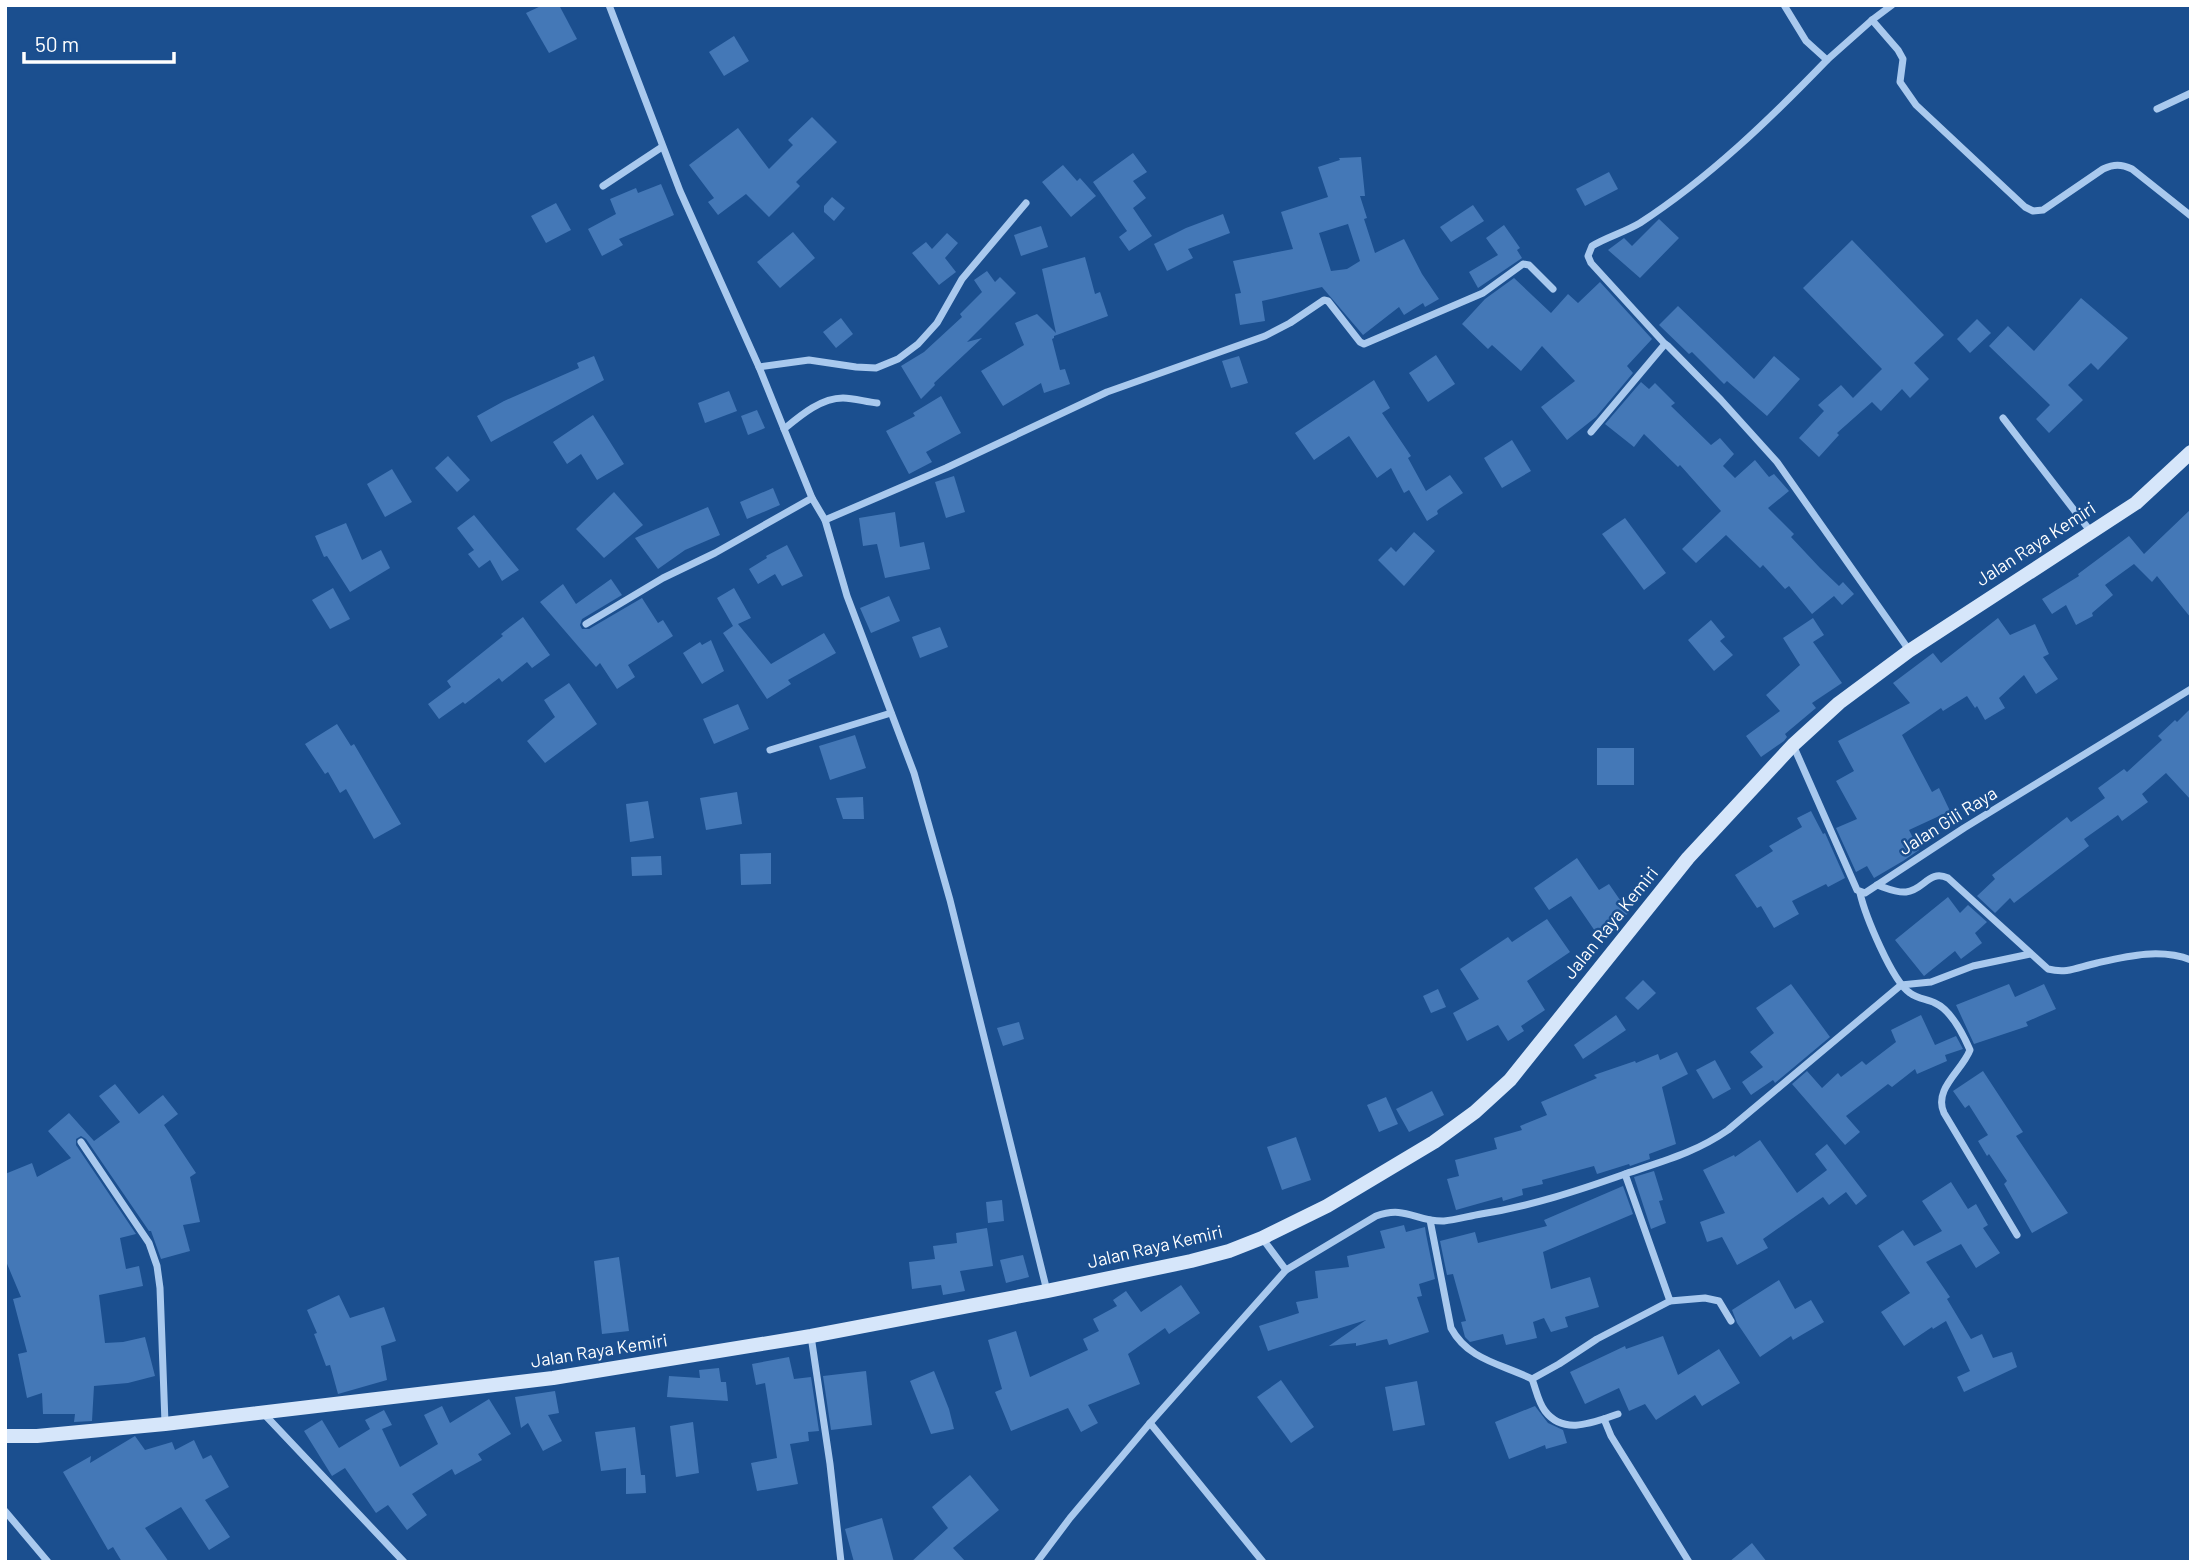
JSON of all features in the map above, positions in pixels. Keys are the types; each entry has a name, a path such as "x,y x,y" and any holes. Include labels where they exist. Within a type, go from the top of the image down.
{"street":[{"path":"610,5 662,147 759,368 811,498 825,520 847,596 914,773 950,900 1047,1291"},
{"path":"1784,5 1806,41 1827,60"},
{"path":"1892,5 1827,60 1784,105 1667,205 1637,225 1592,246 1588,256 1591,264 1665,345 1721,400 1777,462 1909,651"},
{"path":"1872,20 1903,59 1900,82 1916,104 2025,207 2033,211 2043,210 2103,169 2122,164 2133,169 2191,216"},
{"path":"2157,109 2191,93"},
{"path":"603,186 662,147"},
{"path":"759,368 808,360 856,368 876,368 898,359 918,344 937,323 962,279 1026,203"},
{"path":"825,520 946,468 1107,392 1265,336 1324,300 1328,301 1360,342 1368,344 1478,295 1523,264 1529,265 1553,289"},
{"path":"1591,432 1665,345"},
{"path":"784,429 805,412 825,402 843,398 877,404"},
{"path":"2003,418 2092,533"},
{"name":"Jalan Raya Kemiri","path":"5,1436 37,1436 264,1414 553,1378 811,1335 1047,1291 1191,1261 1229,1251 1262,1238 1328,1206 1434,1142 1475,1112 1510,1080 1688,859 1793,745 1839,703 1909,651 2136,503 2191,452"},
{"path":"586,624 663,578 715,553 811,498"},
{"name":"Jalan Gili Raya","path":"1860,893 1865,893 1964,828 2191,689"},
{"path":"770,750 891,713"},
{"path":"1793,745 1901,985 1909,993 1942,1008 1966,1041 1970,1050 1967,1058 1941,1094 1940,1101 2017,1235"},
{"path":"1877,885 1908,892 1940,874 1948,878 2049,969 2063,972 2144,954 2178,955 2191,960"},
{"path":"1037,1562 1070,1518 1283,1267 1383,1214 1402,1212 1444,1221 1541,1203 1683,1156 1728,1130 1901,985 1931,982 1973,966 2030,954"},
{"path":"81,1142 149,1243 157,1266 165,1424"},
{"path":"1625,1174 1670,1301"},
{"path":"1430,1220 1451,1328 1458,1342 1478,1356 1532,1379 1544,1409 1559,1422 1581,1426 1618,1414"},
{"path":"1262,1238 1283,1267"},
{"path":"1532,1379 1597,1339 1670,1301 1705,1298 1718,1301 1731,1321"},
{"path":"811,1335 841,1562"},
{"path":"264,1414 404,1562"},
{"path":"1604,1419 1611,1436 1689,1562"},
{"path":"1150,1423 1263,1562"},
{"path":"5,1511 48,1562"}],"building":[{"path":"543,5 559,5 577,39 549,53 526,13"},
{"path":"734,36 749,61 724,76 709,52"},
{"path":"812,117 837,142 796,182 800,186 769,217 746,194 718,215 708,202 714,198 689,165 738,128 769,169 793,145 788,140"},
{"path":"1133,153 1147,172 1133,181 1146,198 1133,208 1152,236 1129,251 1119,237 1127,231 1093,182"},
{"path":"1361,157 1365,196 1360,196 1375,253 1404,239 1439,299 1425,307 1423,303 1404,315 1399,307 1363,335 1322,287 1262,301 1265,321 1240,325 1235,294 1241,293 1233,261 1293,249 1281,212 1328,197 1318,167 1340,160 1339,158","holes":["1348,224 1360,261 1347,269 1331,271 1319,233"]},
{"path":"1063,165 1077,181 1080,178 1096,196 1071,217 1042,182"},
{"path":"1609,172 1618,189 1585,206 1576,189"},
{"path":"661,184 674,215 619,239 623,245 602,256 588,229 616,214 610,199 636,188 638,193"},
{"path":"832,197 845,208 834,221 824,212 824,206"},
{"path":"556,203 571,230 546,243 531,216"},
{"path":"1473,205 1484,221 1451,242 1440,227"},
{"path":"1223,214 1230,233 1188,249 1193,258 1167,271 1154,244"},
{"path":"1659,219 1679,238 1640,278 1608,250 1624,238 1632,246"},
{"path":"1504,225 1520,248 1517,250 1522,258 1478,288 1469,272 1498,255 1486,238"},
{"path":"1041,226 1048,247 1021,256 1014,235"},
{"path":"793,232 815,258 780,288 757,262"},
{"path":"947,233 958,243 945,258 956,272 939,285 912,253 926,242 932,249"},
{"path":"1852,240 1944,335 1914,363 1929,379 1910,398 1902,389 1881,411 1872,402 1837,433 1839,435 1819,457 1799,438 1824,411 1818,405 1841,385 1853,398 1882,369 1803,288"},
{"path":"1085,257 1095,294 1100,292 1108,316 1052,339 1060,370 1065,369 1070,384 1044,393 1041,383 1003,406 981,371 1024,345 1015,323 1037,314 1056,333 1042,269"},
{"path":"987,271 995,282 1000,277 1016,293 967,342 982,338 934,383 921,399 901,366 924,352 962,317 960,314 982,292 974,280"},
{"path":"1514,278 1551,313 1568,294 1578,303 1600,282 1652,339 1627,366 1633,373 1596,417 1567,440 1541,407 1575,381 1542,346 1521,371 1492,345 1488,349 1462,324 1485,299"},
{"path":"2081,298 2128,338 2098,370 2091,363 2068,385 2083,400 2049,433 2036,419 2050,405 1989,346 2008,326 2034,351"},
{"path":"1678,306 1754,379 1774,356 1800,379 1767,416 1727,381 1724,384 1692,352 1689,354 1659,325"},
{"path":"841,318 853,334 836,348 823,332"},
{"path":"1977,319 1991,333 1970,353 1957,339"},
{"path":"1436,355 1455,384 1428,402 1409,373"},
{"path":"594,356 604,380 491,442 477,416 579,368 577,363"},
{"path":"1239,356 1248,383 1231,388 1222,361"},
{"path":"1374,380 1390,408 1382,413 1411,456 1408,458 1426,491 1450,475 1463,493 1439,509 1438,514 1427,521 1409,490 1404,493 1391,468 1377,478 1349,436 1314,460 1295,433"},
{"path":"1641,382 1649,389 1655,383 1675,403 1671,406 1711,445 1720,438 1734,454 1723,466 1735,478 1755,460 1769,477 1774,474 1789,491 1768,508 1794,534 1791,537 1820,568 1839,586 1843,582 1854,594 1842,605 1834,596 1812,614 1789,586 1785,589 1763,565 1760,568 1726,535 1696,563 1682,549 1721,511 1680,465 1678,467 1644,434 1634,447 1605,424"},
{"path":"729,391 737,411 705,423 698,403"},
{"path":"941,396 961,433 926,452 932,462 909,474 886,431 915,416 913,413"},
{"path":"757,410 765,428 748,435 741,416"},
{"path":"593,415 624,464 597,480 581,454 567,464 553,442"},
{"path":"1512,440 1531,471 1502,488 1484,458"},
{"path":"448,456 470,480 457,492 435,468"},
{"path":"392,469 412,502 385,517 367,484"},
{"path":"954,476 965,512 946,518 935,482"},
{"path":"773,488 780,505 747,519 740,502"},
{"path":"614,492 643,525 604,558 576,529"},
{"path":"708,507 720,535 685,550 658,569 635,538"},
{"path":"2191,509 2191,618 2157,576 2152,582 2134,564 2105,585 2113,595 2092,613 2093,616 2076,625 2066,605 2052,614 2042,599 2079,576 2078,574 2129,536 2144,554"},
{"path":"895,512 900,547 924,542 930,569 885,578 877,544 863,546 859,518"},
{"path":"474,515 519,570 502,581 490,560 479,568 468,554 474,550 457,528"},
{"path":"1625,518 1666,573 1644,590 1602,534"},
{"path":"346,523 362,560 381,550 390,568 350,592 327,556 324,557 315,536"},
{"path":"1414,532 1435,551 1404,586 1378,560 1391,547 1396,552"},
{"path":"787,545 803,576 782,586 775,574 758,584 749,569"},
{"path":"611,579 622,595 582,619 582,629 589,629 642,598 658,623 663,620 673,636 628,665 635,677 617,689 600,663 596,667 540,602 563,584 576,604"},
{"path":"333,588 350,619 330,629 312,600"},
{"path":"734,588 751,618 738,624 771,664 824,633 836,653 788,680 791,684 767,699 723,633 733,626 717,598"},
{"path":"889,596 900,621 871,633 860,608"},
{"path":"523,617 550,655 532,668 527,662 502,682 499,678 465,704 463,702 439,719 428,704 451,687 447,681"},
{"path":"1813,618 1824,635 1813,642 1842,683 1812,703 1816,708 1785,734 1787,737 1784,741 1761,757 1746,736 1780,711 1766,695 1800,665 1783,638"},
{"path":"1998,618 2010,635 2035,624 2049,654 2043,657 2058,679 2036,694 2024,675 1999,698 2005,708 1985,720 1967,696 1943,711 1941,708 1902,735 1932,792 1939,788 1950,811 1909,830 1919,850 1903,861 1874,878 1867,866 1856,872 1836,828 1857,819 1836,781 1854,771 1838,741 1910,703 1893,683 1933,653 1941,663"},
{"path":"1711,620 1725,637 1720,641 1733,655 1714,671 1688,640"},
{"path":"940,627 948,647 920,658 912,637"},
{"path":"711,640 724,671 702,684 683,653 700,642 702,645"},
{"path":"569,683 597,724 545,763 527,741 555,717 544,700"},
{"path":"738,704 749,729 714,744 703,719"},
{"path":"2191,708 2191,800 2166,773 2142,794 2148,802 2122,821 2118,815 2084,839 2089,846 2014,903 2010,898 1995,913 1977,896 1995,879 1992,875 2067,817 2071,822 2105,798 2098,788 2124,769 2127,772 2162,740 2158,736"},
{"path":"337,724 351,746 354,744 401,824 374,839 346,789 340,793 328,772 325,774 305,744"},
{"path":"855,735 866,768 830,780 819,746"},
{"path":"1597,748 1634,748 1634,785 1597,785"},
{"path":"737,792 742,824 706,830 700,798"},
{"path":"863,797 864,819 843,819 836,798"},
{"path":"648,801 654,838 630,842 626,804"},
{"path":"1811,811 1823,834 1825,833 1845,878 1792,901 1799,914 1774,928 1761,906 1757,908 1735,875 1773,851 1769,846 1802,827 1797,818"},
{"path":"771,853 771,884 741,885 740,854"},
{"path":"661,856 662,875 632,876 631,857"},
{"path":"1577,858 1599,890 1609,884 1629,913 1597,934 1571,896 1549,910 1534,888"},
{"path":"1948,897 1960,913 1968,905 1987,922 1975,933 1982,943 1961,959 1955,951 1924,976 1895,940"},
{"path":"1547,919 1570,952 1527,981 1545,1010 1521,1026 1524,1031 1508,1041 1498,1025 1467,1041 1453,1013 1479,999 1460,969 1508,937 1512,942"},
{"path":"1643,980 1656,993 1638,1010 1625,998"},
{"path":"1791,984 1830,1037 1775,1083 1773,1080 1751,1095 1742,1082 1763,1067 1750,1052 1774,1033 1756,1008"},
{"path":"2009,984 2015,997 2044,984 2056,1009 2026,1022 2028,1026 1974,1044 1956,1005"},
{"path":"1438,989 1446,1007 1431,1013 1423,996"},
{"path":"1616,1015 1626,1030 1583,1059 1574,1045"},
{"path":"1921,1015 1935,1045 1956,1036 1963,1049 1945,1055 1947,1061 1917,1074 1915,1069 1892,1087 1888,1084 1846,1116 1860,1132 1845,1145 1792,1084 1807,1071 1822,1088 1838,1073 1841,1077 1862,1061 1866,1065 1896,1042 1891,1030"},
{"path":"1019,1022 1024,1039 1003,1046 997,1028"},
{"path":"1677,1052 1688,1074 1662,1087 1676,1144 1649,1154 1650,1159 1630,1166 1629,1164 1597,1174 1594,1166 1542,1180 1543,1184 1522,1189 1523,1195 1503,1201 1502,1197 1456,1210 1447,1179 1459,1176 1455,1160 1497,1149 1494,1138 1522,1130 1520,1126 1547,1115 1541,1102 1597,1078 1594,1075 1658,1054 1660,1060"},
{"path":"1715,1060 1731,1089 1713,1099 1696,1070"},
{"path":"1983,1071 2023,1132 2016,1136 2068,1213 2032,1233 2004,1184 2007,1181 1978,1141 1988,1135 1969,1105 1965,1108 1953,1091"},
{"path":"115,1084 139,1114 163,1095 178,1114 164,1125 196,1173 190,1177 200,1222 183,1225 190,1251 161,1259 151,1231 86,1139 81,1136 76,1139 76,1145 136,1234 120,1238 126,1269 139,1266 143,1286 99,1295 105,1343 145,1337 155,1376 128,1383 94,1386 92,1421 74,1422 75,1414 43,1414 42,1393 27,1398 18,1354 27,1352 13,1299 21,1297 5,1259 5,1174 32,1163 37,1177 71,1158 48,1131 69,1113 94,1141 120,1122 99,1096"},
{"path":"1432,1091 1444,1115 1409,1132 1396,1109"},
{"path":"1386,1097 1398,1124 1379,1132 1367,1105"},
{"path":"1296,1137 1311,1180 1282,1190 1267,1147"},
{"path":"1760,1140 1797,1193 1827,1170 1815,1154 1827,1144 1867,1196 1856,1205 1846,1192 1829,1205 1823,1197 1763,1239 1768,1248 1737,1265 1722,1237 1707,1242 1700,1222 1725,1213 1703,1170 1734,1155 1735,1157"},
{"path":"1654,1171 1663,1200 1659,1201 1666,1223 1651,1229 1634,1177"},
{"path":"1951,1182 1968,1209 1976,1204 1988,1225 1983,1228 2000,1253 1976,1268 1961,1244 1926,1262 1950,1297 1947,1299 1971,1339 1982,1334 1993,1358 2012,1352 2017,1367 1964,1392 1957,1377 1970,1371 1946,1321 1904,1346 1881,1312 1910,1293 1878,1246 1903,1230 1914,1246 1942,1231 1922,1201"},
{"path":"1623,1186 1633,1214 1543,1252 1551,1289 1590,1277 1599,1307 1565,1317 1568,1327 1551,1332 1544,1318 1533,1322 1537,1338 1506,1345 1503,1334 1470,1342 1465,1337 1461,1322 1466,1321 1453,1274 1447,1275 1440,1241 1475,1232 1478,1243 1547,1226 1544,1220"},
{"path":"1002,1200 1004,1221 988,1223 986,1202"},
{"path":"1404,1225 1406,1232 1425,1227 1435,1279 1419,1284 1422,1296 1417,1297 1429,1332 1389,1345 1387,1339 1356,1346 1356,1343 1329,1346 1366,1320 1268,1351 1259,1326 1299,1313 1296,1302 1318,1298 1315,1271 1349,1267 1347,1256 1385,1248 1380,1231"},
{"path":"987,1228 993,1266 960,1271 965,1291 943,1295 941,1285 912,1289 909,1262 935,1259 933,1246 957,1243 956,1233"},
{"path":"1023,1255 1029,1277 1006,1283 1000,1260"},
{"path":"619,1257 629,1331 602,1334 594,1261"},
{"path":"1779,1280 1795,1309 1811,1300 1824,1322 1793,1340 1791,1336 1760,1357 1737,1323 1732,1310"},
{"path":"1181,1285 1200,1313 1169,1334 1165,1328 1128,1354 1140,1384 1088,1405 1098,1423 1081,1432 1068,1408 1011,1431 995,1392 1002,1389 988,1340 1016,1331 1030,1377 1088,1350 1083,1339 1099,1331 1093,1319 1117,1306 1113,1300 1126,1291 1141,1312"},
{"path":"339,1295 350,1318 384,1307 396,1341 381,1346 387,1380 338,1394 330,1365 326,1366 307,1310"},
{"path":"1663,1336 1678,1375 1719,1349 1740,1383 1702,1406 1695,1395 1656,1420 1645,1404 1629,1411 1619,1388 1585,1404 1570,1372 1625,1346 1626,1349"},
{"path":"789,1357 794,1379 811,1377 819,1431 808,1432 809,1441 790,1444 798,1484 757,1491 751,1463 777,1458 765,1383 756,1385 752,1364"},
{"path":"719,1368 721,1382 726,1382 728,1401 667,1397 669,1376 700,1378 699,1370"},
{"path":"866,1371 872,1425 831,1430 823,1376"},
{"path":"934,1371 954,1429 931,1434 910,1381"},
{"path":"1281,1380 1314,1427 1291,1443 1257,1397"},
{"path":"1417,1381 1425,1425 1393,1431 1385,1387"},
{"path":"555,1391 559,1413 548,1415 562,1441 543,1451 528,1423 521,1428 515,1397"},
{"path":"489,1399 511,1434 478,1454 482,1460 455,1475 452,1469 412,1494 427,1515 407,1530 388,1505 376,1513 345,1468 332,1476 304,1431 322,1420 339,1448 370,1429 365,1420 384,1410 392,1425 382,1429 400,1467 438,1444 424,1415 442,1406 450,1423"},
{"path":"1535,1406 1548,1423 1563,1430 1567,1443 1546,1449 1545,1445 1509,1459 1495,1422"},
{"path":"693,1422 699,1473 676,1477 670,1426"},
{"path":"635,1427 646,1493 626,1494 626,1468 601,1471 595,1432"},
{"path":"135,1436 145,1450 172,1442 175,1450 194,1440 203,1459 211,1455 229,1487 205,1500 230,1537 209,1550 181,1507 145,1528 169,1562 122,1562 113,1547 108,1550 63,1472 91,1456 90,1463"},
{"path":"970,1475 999,1510 953,1548 966,1562 911,1562 948,1528 932,1507"},
{"path":"882,1518 894,1562 854,1562 845,1529"},
{"path":"1752,1543 1767,1562 1729,1562"}]}
